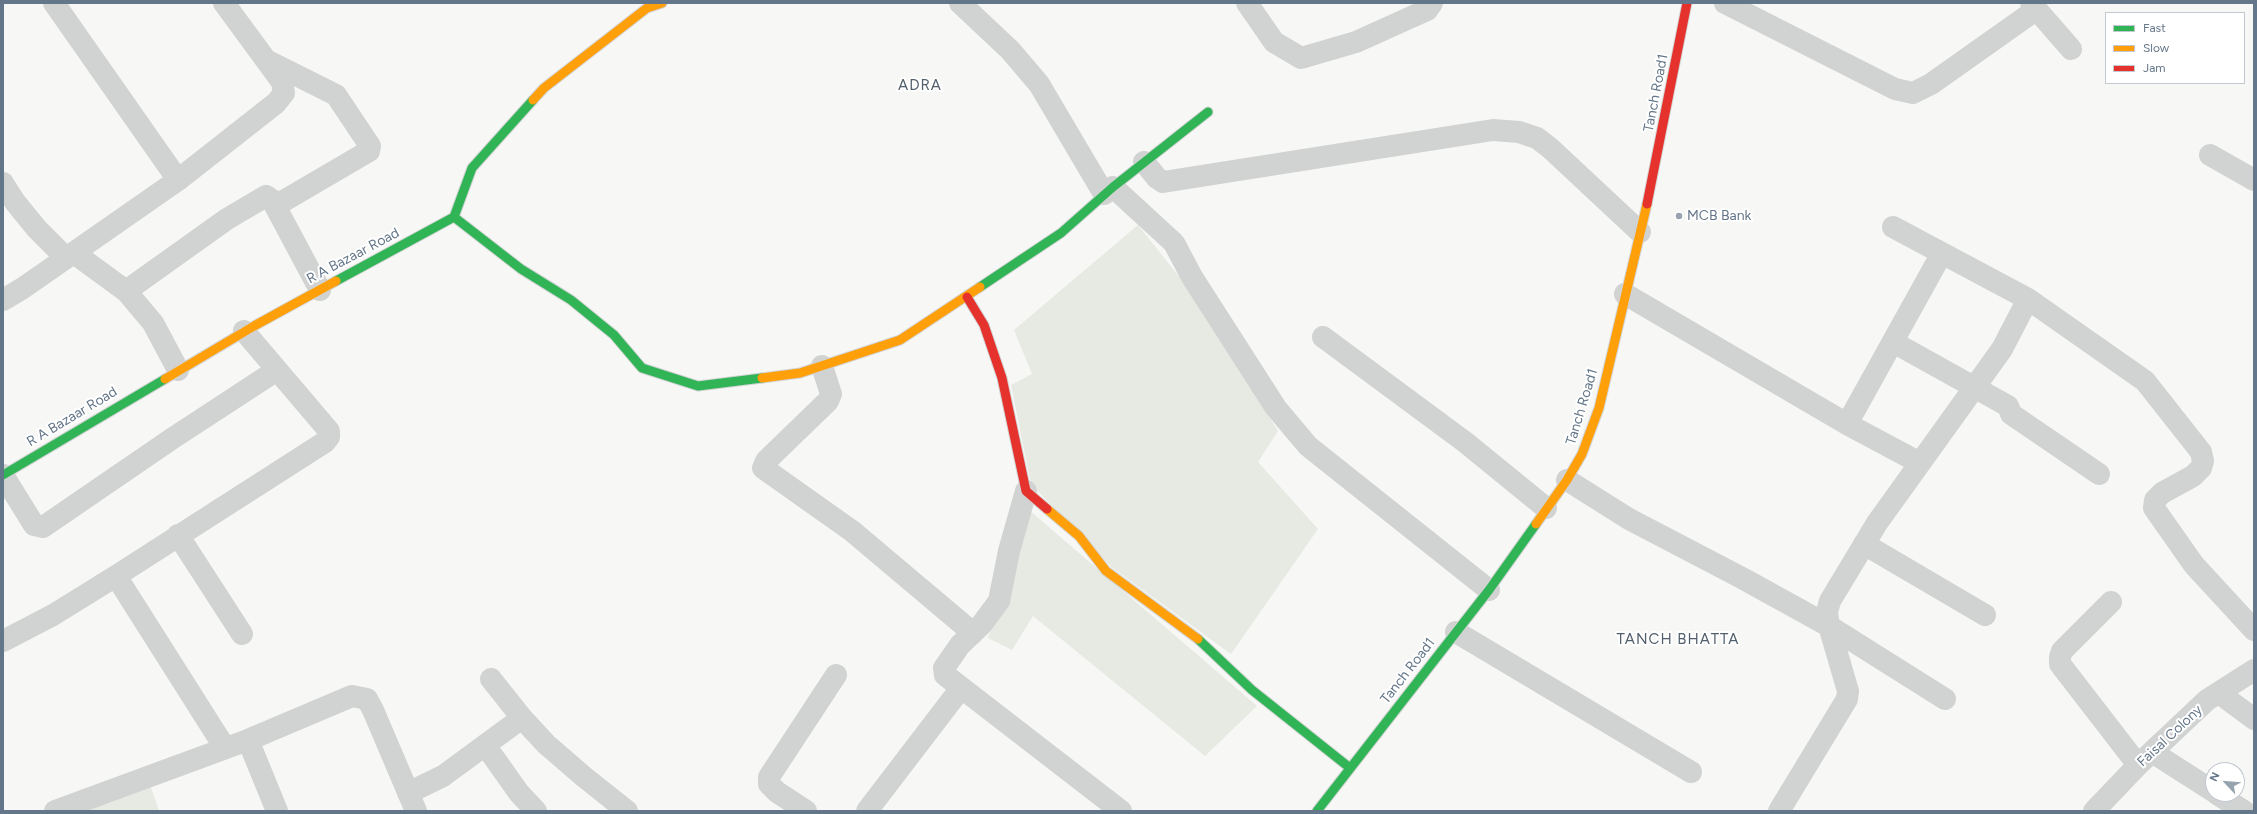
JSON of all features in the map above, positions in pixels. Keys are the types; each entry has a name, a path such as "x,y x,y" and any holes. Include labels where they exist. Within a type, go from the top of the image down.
{"street":[{"path":"54,3 178,180"},
{"path":"3,300 178,180 276,103 284,93 282,82 224,3"},
{"path":"662,3 647,8 544,88 472,168 454,217 521,270 571,300 614,335 642,368 698,386 800,373 900,340 967,297 1061,233 1108,190 1208,112"},
{"path":"960,3 1010,50 1039,84 1108,190 1174,243 1192,277 1276,408 1308,446 1489,590"},
{"path":"1247,3 1274,42 1301,58 1356,42 1423,6"},
{"name":"Tanch Road1","path":"1317,811 1489,590 1567,480 1582,454 1599,408 1657,163 1687,3"},
{"path":"1725,3 1895,89 1913,93 1931,84 2034,6 2071,50"},
{"path":"266,60 336,95 370,146 369,151 275,206"},
{"path":"1144,162 1157,178 1163,182 1492,130 1519,132 1537,138 1550,148 1640,232"},
{"path":"2210,155 2254,180"},
{"path":"3,183 15,202 33,224 70,255 126,291 153,323 178,370"},
{"path":"126,291 266,196 272,200 320,290"},
{"name":"R A Bazaar Road","path":"3,475 244,331 454,217"},
{"path":"1893,227 2028,299 2145,381 2201,452 2203,461 2201,468 2193,476 2162,493 2155,500 2154,508 2194,565 2254,630"},
{"path":"1847,424 1942,253"},
{"path":"1626,294 1847,424 1920,463"},
{"path":"967,297 984,325 1002,378 1026,491 1009,551 999,601 973,633 960,645 944,668 945,675 1121,811"},
{"path":"1779,811 1847,699 1848,691 1829,626 1827,612 1830,601 1864,544 2002,349 2028,299"},
{"path":"3,641 53,615 116,576 325,442 329,437 329,431 244,331"},
{"path":"1322,336 1465,442 1546,508"},
{"path":"1893,342 1975,386 2008,406 2011,414 2099,474"},
{"path":"822,366 831,394 828,401 766,462 763,468 852,531 973,633"},
{"path":"3,475 34,525 43,527 173,438 277,370"},
{"path":"1567,480 1629,519 1735,574 1829,626 1945,699"},
{"path":"1026,491 1079,536 1106,571 1191,632 1252,690 1350,768"},
{"path":"178,535 242,634"},
{"path":"1864,544 1985,615"},
{"path":"116,576 225,748"},
{"path":"2111,602 2062,651 2060,664 2145,759 2205,787"},
{"path":"1456,632 1691,772"},
{"name":"Faisal Colony","path":"2098,810 2145,759 2207,700 2254,671"},
{"path":"806,811 777,792 769,784 769,777 836,675"},
{"path":"491,679 522,718 546,744 627,811"},
{"path":"867,811 961,688"},
{"path":"2219,693 2254,719"},
{"path":"55,811 248,740 352,696 367,699 374,710 412,802 443,776 522,718"},
{"path":"248,740 277,811"},
{"path":"486,745 519,793 536,811"},
{"path":"2230,802 2244,811"}],"shaded area":[{"path":"1138,225 1189,289 1278,431 1258,462 1318,529 1231,654 1110,566 1031,484 1011,385 1032,374 1014,330"},
{"path":"1029,510 1257,706 1205,756 1033,616 1012,650 988,638 1019,547"},
{"path":"148,779 159,811 63,811"}],"traffic: fast":[{"path":"336,281 454,217 472,168 533,100"},
{"path":"980,287 1061,233 1113,187 1208,112"},
{"path":"454,217 521,269 571,300 614,335 642,368 698,386 762,378"},
{"path":"3,475 165,379"},
{"path":"1317,811 1489,590 1536,524"},
{"path":"1198,639 1252,690 1350,768"}],"traffic: slow":[{"path":"533,100 544,88 647,8 662,3"},
{"path":"1536,524 1567,480 1582,454 1599,408 1647,204"},
{"path":"165,379 254,326 336,281"},
{"path":"762,378 800,373 900,340 980,287"},
{"path":"1047,509 1079,536 1106,571 1198,639"}],"traffic: jam":[{"path":"1647,204 1687,3"},
{"path":"967,297 984,325 1002,378 1026,491 1047,509"}],"place":[{"name":"MCB Bank","path":"1679,216"}],"district":[{"name":"ADRA","path":"920,86"},
{"name":"TANCH BHATTA","path":"1678,640"}]}
